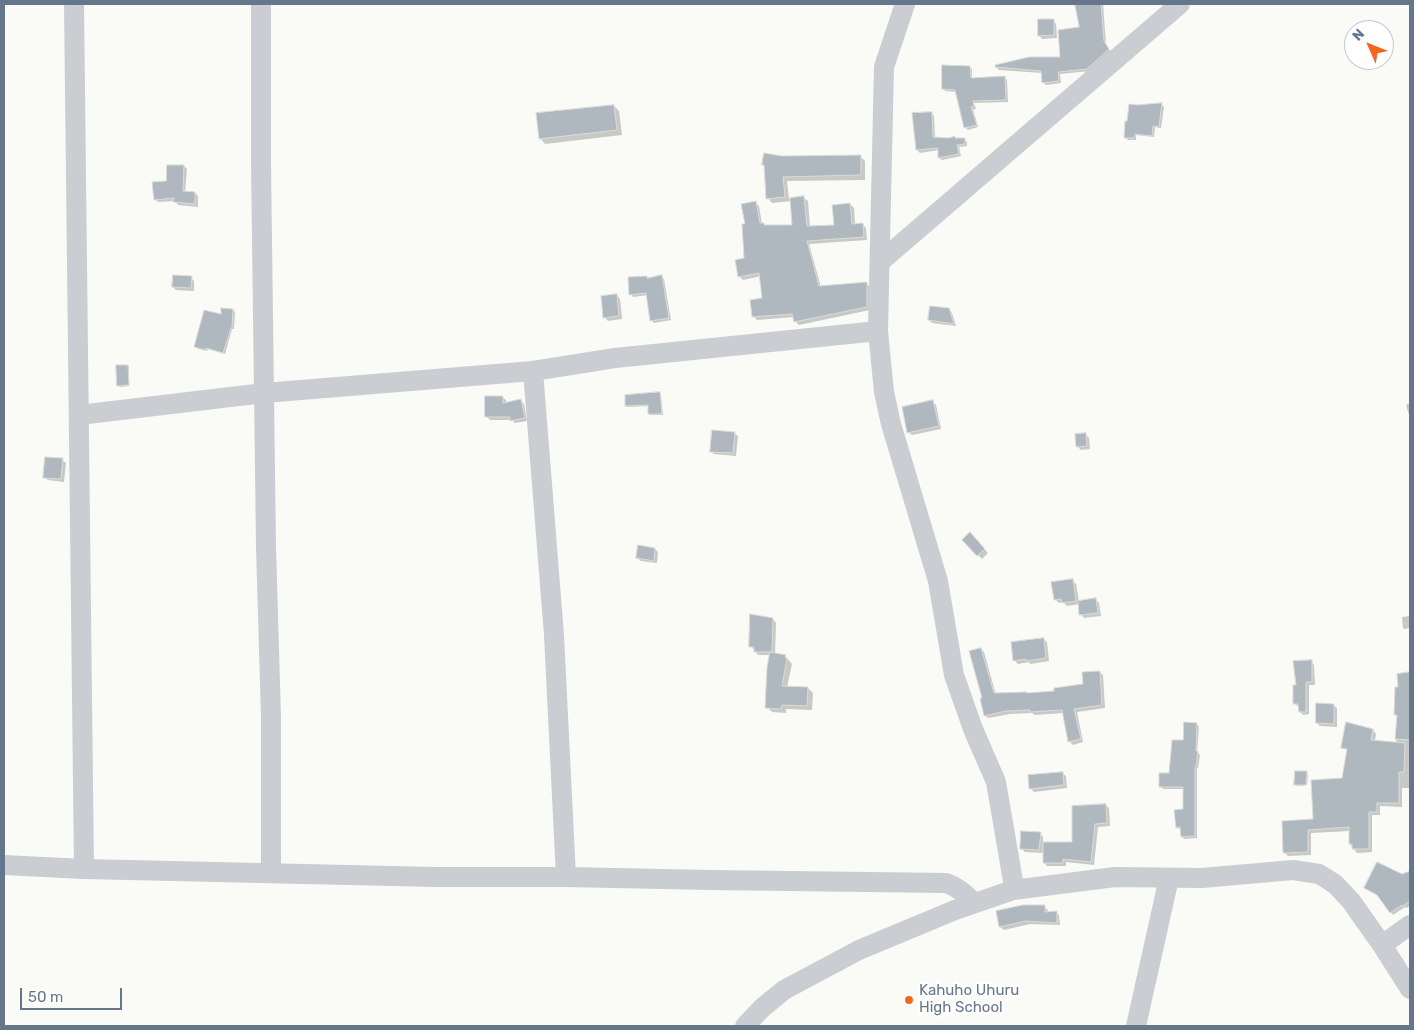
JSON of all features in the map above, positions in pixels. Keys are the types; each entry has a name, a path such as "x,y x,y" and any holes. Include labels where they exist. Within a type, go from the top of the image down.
{"street":[{"path":"74,4 84,869"},
{"path":"261,4 261,163 266,547 271,717 271,873"},
{"path":"905,4 884,67 878,332 884,392 891,424 938,581 954,674 973,729 996,782 1013,890"},
{"path":"880,262 1180,4"},
{"path":"79,415 264,393 533,371 614,358 878,332"},
{"path":"533,371 554,635 566,876"},
{"path":"4,865 84,869 436,877 566,876 946,883 965,893 974,903"},
{"path":"744,1026 784,990 859,950 974,903 1013,890 1115,877 1202,878 1293,870 1319,874 1335,884 1351,901 1410,989"},
{"path":"1139,1024 1169,878"},
{"path":"1382,945 1410,925"}],"building":[{"path":"1075,4 1101,4 1104,41 1109,49 1087,69 1058,72 1059,81 1042,83 1041,71 995,67 995,65 1029,57 1060,57 1058,30 1079,27"},
{"path":"1038,19 1054,19 1054,35 1038,36"},
{"path":"942,65 970,66 971,78 1005,76 1006,100 973,101 974,106 971,107 977,125 964,128 955,90 942,89"},
{"path":"1162,103 1159,127 1153,126 1152,136 1135,134 1134,138 1124,138 1129,104"},
{"path":"614,105 617,130 539,139 536,113"},
{"path":"932,112 933,137 949,138 955,136 955,138 965,138 965,144 957,145 959,154 938,158 938,148 916,150 912,113"},
{"path":"764,153 782,156 861,155 861,175 783,177 785,197 766,199 764,165 762,165"},
{"path":"167,165 184,165 183,191 195,192 195,204 173,202 174,198 154,200 152,182 166,181"},
{"path":"804,196 807,226 834,225 832,205 850,203 852,224 863,223 864,237 807,241 819,286 867,282 867,307 794,322 792,314 752,317 750,300 762,298 759,273 738,277 735,260 744,258 742,224 745,224 741,204 756,201 760,223 764,223 764,225 792,225 790,198"},
{"path":"173,275 192,276 191,288 172,287"},
{"path":"662,275 669,318 650,321 646,293 629,295 628,277 647,276 647,278"},
{"path":"617,294 619,316 603,318 601,296"},
{"path":"930,306 949,308 954,324 928,320"},
{"path":"221,308 233,309 232,328 223,353 194,347 204,310 221,314"},
{"path":"116,365 128,365 129,385 117,386"},
{"path":"660,392 662,414 648,414 648,405 625,406 625,395"},
{"path":"485,396 503,396 503,403 521,399 525,418 510,421 510,417 485,417"},
{"path":"933,400 939,426 907,433 902,407"},
{"path":"712,430 735,432 733,453 710,452"},
{"path":"1086,433 1087,446 1076,447 1075,434"},
{"path":"45,457 63,458 61,479 43,478"},
{"path":"970,532 985,549 977,556 962,540"},
{"path":"638,545 655,548 654,561 636,558"},
{"path":"1073,579 1076,601 1062,603 1061,599 1054,600 1051,582"},
{"path":"1096,598 1098,613 1079,615 1078,601"},
{"path":"750,614 773,618 772,652 754,652 754,647 749,647"},
{"path":"1044,638 1046,658 1013,661 1011,642"},
{"path":"981,648 994,693 1054,691 1054,688 1083,684 1082,672 1100,671 1102,705 1074,709 1081,739 1068,742 1062,710 1006,711 984,716 980,698 982,698 969,651"},
{"path":"770,652 786,655 782,686 808,687 807,706 782,705 781,709 765,708 767,668"},
{"path":"1312,660 1312,682 1306,682 1306,712 1299,712 1298,704 1293,704 1293,685 1296,685 1293,661"},
{"path":"1410,672 1410,740 1395,739 1397,715 1394,715 1395,687 1398,687 1397,674"},
{"path":"1316,703 1334,704 1334,724 1316,723"},
{"path":"1184,722 1197,723 1196,751 1198,751 1195,767 1195,836 1181,837 1180,827 1176,828 1174,810 1183,809 1183,787 1159,787 1159,773 1169,773 1172,740 1183,740"},
{"path":"1346,722 1373,729 1371,740 1405,743 1404,772 1399,772 1399,803 1377,803 1377,812 1369,812 1369,849 1352,849 1352,844 1349,844 1349,827 1308,830 1308,852 1283,853 1282,821 1313,819 1311,780 1342,778 1347,749 1341,748"},
{"path":"1295,771 1307,771 1306,785 1294,785"},
{"path":"1063,772 1064,785 1029,789 1028,775"},
{"path":"1106,804 1107,823 1095,824 1091,862 1063,859 1063,863 1043,863 1043,842 1072,842 1072,806"},
{"path":"1021,831 1041,832 1039,850 1020,849"},
{"path":"1377,862 1402,874 1410,871 1410,901 1390,913 1377,895 1364,888"},
{"path":"1023,905 1045,905 1045,912 1057,911 1057,923 1026,921 999,927 996,911"}],"place":[{"name":"Kahuho Uhuru High School","path":"909,1000"}]}
